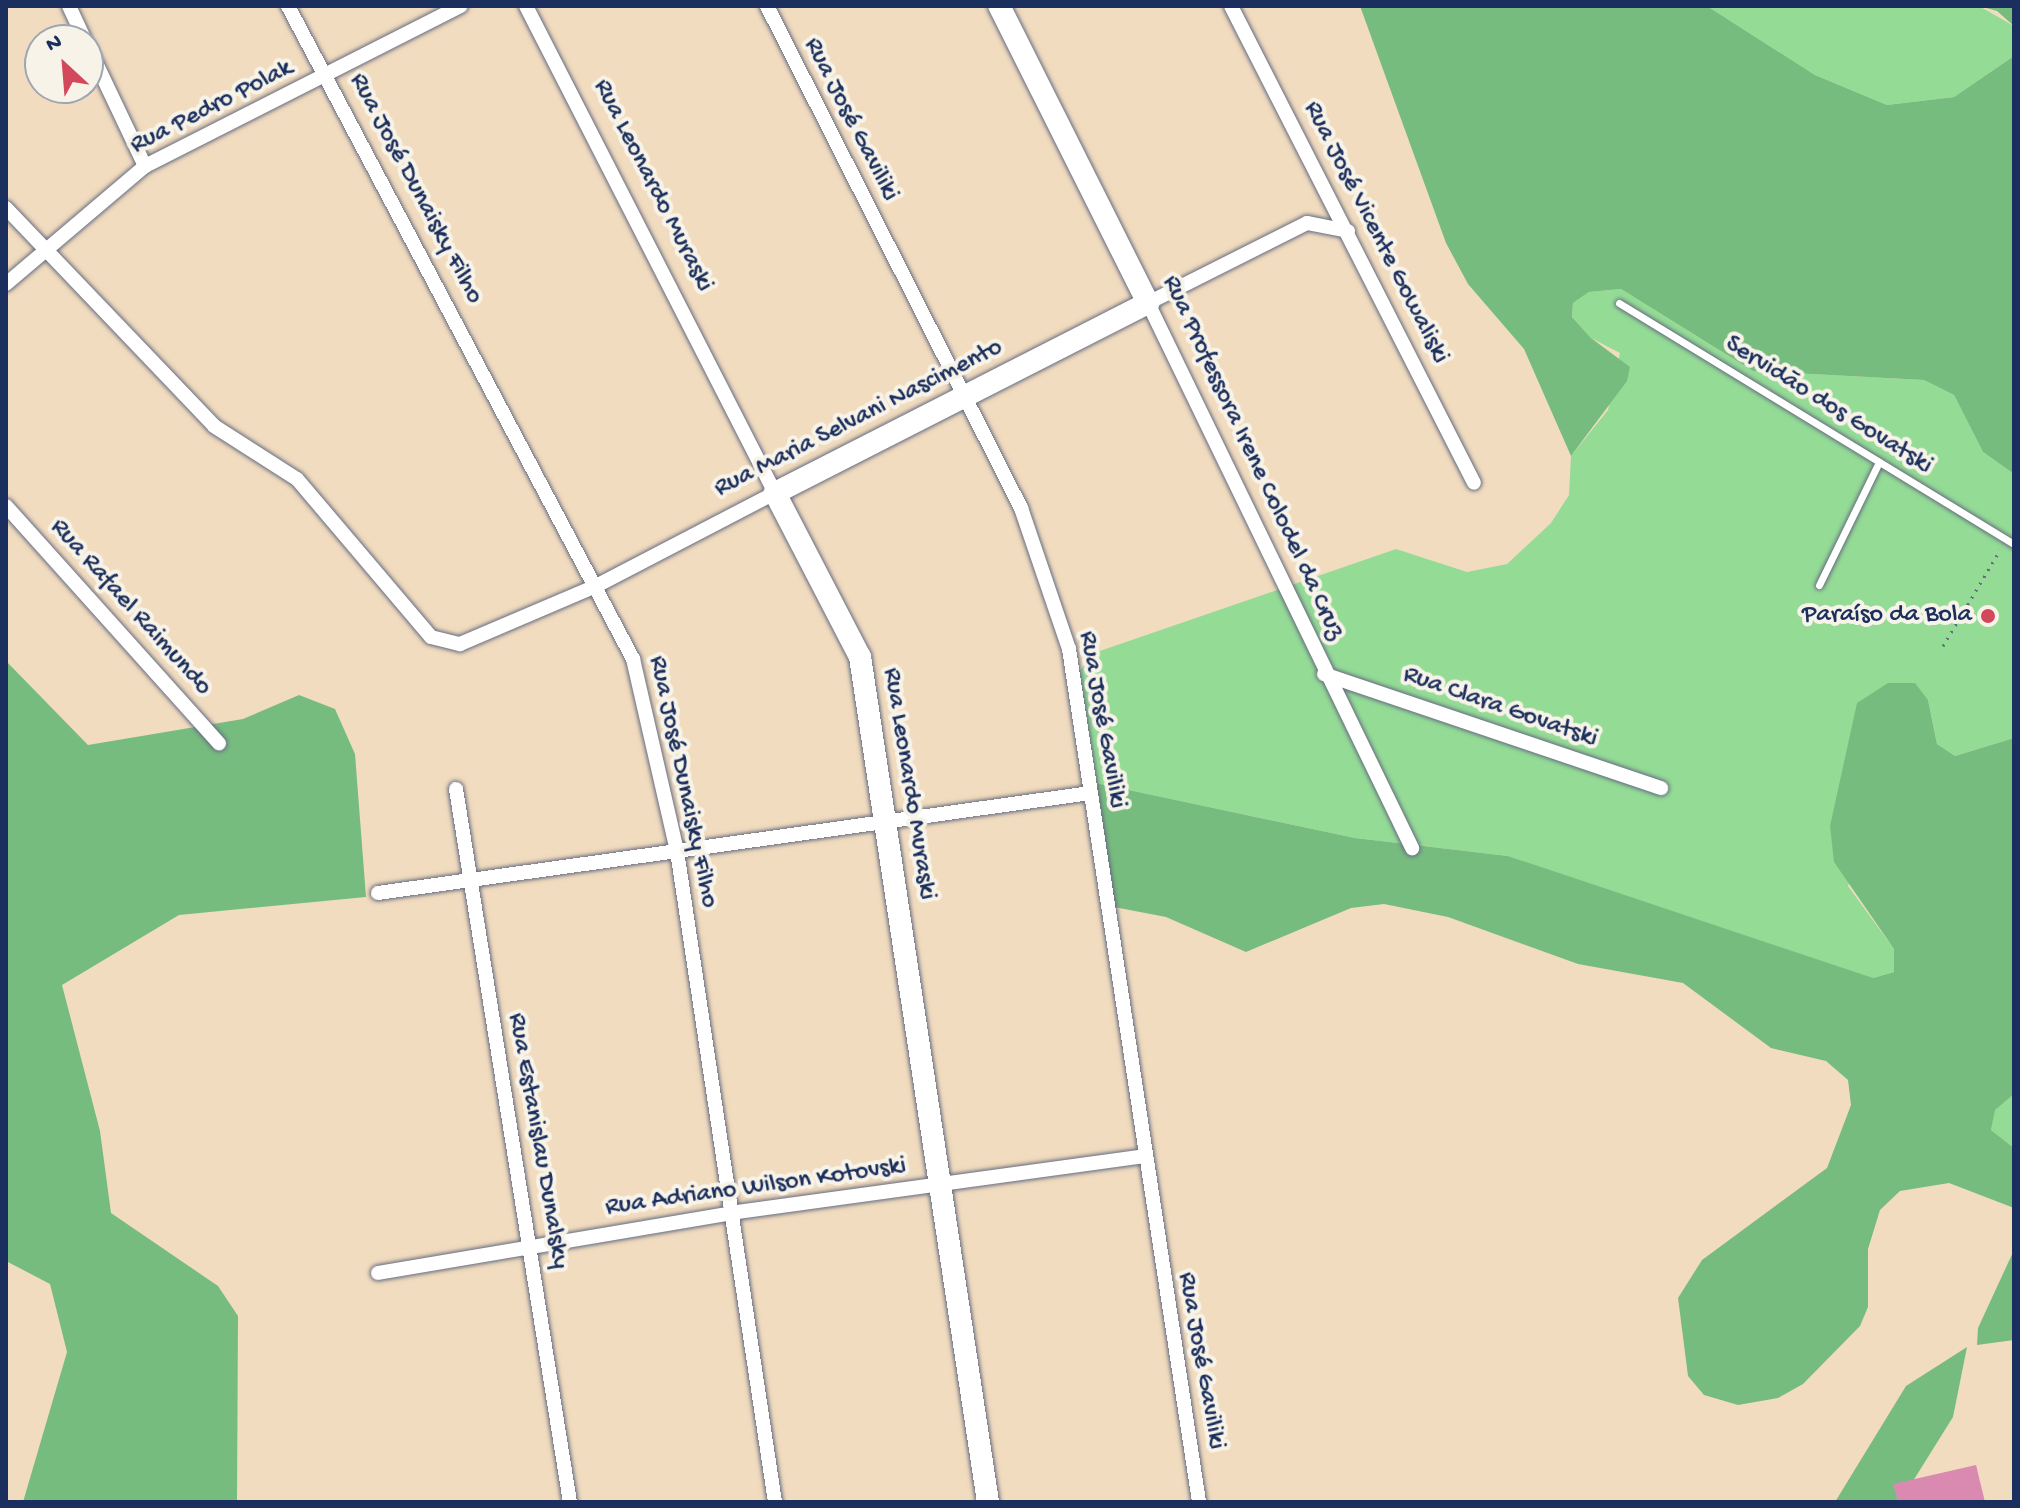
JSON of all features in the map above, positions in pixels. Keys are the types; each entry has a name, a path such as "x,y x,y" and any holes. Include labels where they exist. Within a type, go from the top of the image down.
{"street":[{"name":"Rua José Dunaisky Filho","path":"288,6 598,585 633,659 677,851 737,1212 775,1502"},
{"name":"Rua Pedro Polak","path":"6,284 44,246 145,166 461,6"},
{"name":"Rua Leonardo Muraski","path":"526,6 860,657 988,1502"},
{"name":"Rua José Gaviliki","path":"767,6 962,397 1021,508 1069,649 1141,1157 1199,1502"},
{"name":"Rua Professora Irene Colodel da Cruz","path":"999,6 1148,303 1324,674 1412,848"},
{"name":"Rua José Vicente Gowaliski","path":"1231,6 1474,483"},
{"path":"104,80 145,166"},
{"name":"Rua Maria Selvani Nascimento","path":"6,208 214,426 297,479 431,637 460,644 598,585 1307,223 1348,231"},
{"name":"Rua Rafael Raimundo","path":"6,506 219,743"},
{"name":"Rua Clara Govatski","path":"1324,674 1661,788"},
{"name":"Rua Estanislau Dunalsky","path":"456,789 467,877 531,1244 570,1502"},
{"path":"378,893 467,877 887,823 1090,793"},
{"name":"Rua Adriano Wilson Kotovski","path":"378,1273 531,1244 737,1212 940,1187 1141,1157"}],"lane":[{"name":"Servidão dos Govatski","path":"1619,303 2010,542"},
{"path":"1819,585 1879,462"}],"path":[{"path":"1943,646 2010,542"}],"green space":[{"path":"1360,6 1707,6 1815,75 1887,105 1954,97 2014,56 2014,474 1983,452 1954,395 1924,380 1753,371 1621,289 1589,292 1573,303 1572,317 1591,338 1630,367 1627,381 1571,456 1524,349 1468,284 1446,243"},
{"path":"1707,6 1979,6 2014,26 2014,56 1954,97 1887,105 1815,75"},
{"path":"1979,6 2014,6 2014,26 1997,11"},
{"path":"1621,289 1753,371 1924,380 1954,395 1983,452 2014,474 2014,738 1955,756 1937,744 1928,700 1848,886 1894,949 1894,972 1873,978 1844,973 1508,856 1355,838 1091,782 1077,674 1094,653 1396,549 1467,572 1507,564 1551,523 1569,495 1571,456 1608,410 1620,353 1591,338 1572,317 1573,303 1589,292"},
{"path":"6,661 88,745 243,719 299,695 335,709 355,754 366,897 179,915 62,985 100,1131 111,1213 218,1286 238,1316 237,1502 23,1502 67,1352 50,1284 6,1261"},
{"path":"1888,683 1915,683 1928,700 1937,744 1955,756 2014,738 2014,1094 1995,1110 1991,1130 2014,1148 2014,1208 1949,1183 1900,1191 1880,1210 1868,1249 1868,1307 1860,1326 1803,1384 1778,1398 1738,1405 1704,1395 1688,1376 1678,1298 1702,1260 1827,1168 1851,1105 1848,1080 1826,1061 1771,1048 1683,983 1578,964 1448,917 1384,904 1351,908 1246,952 1166,917 1114,907 1091,782 1355,838 1508,856 1873,978 1894,972 1894,949 1834,862 1830,826 1857,703"},
{"path":"2014,1094 2014,1148 1991,1130 1994,1110"},
{"path":"2014,1250 2014,1340 1977,1345 1978,1328"},
{"path":"1967,1347 1953,1417 1908,1489 1895,1502 1835,1502 1906,1386"}],"building":[{"path":"1976,1465 1985,1502 1898,1502 1893,1484"}],"place":[{"name":"Paraíso da Bola","path":"1988,616"}]}
